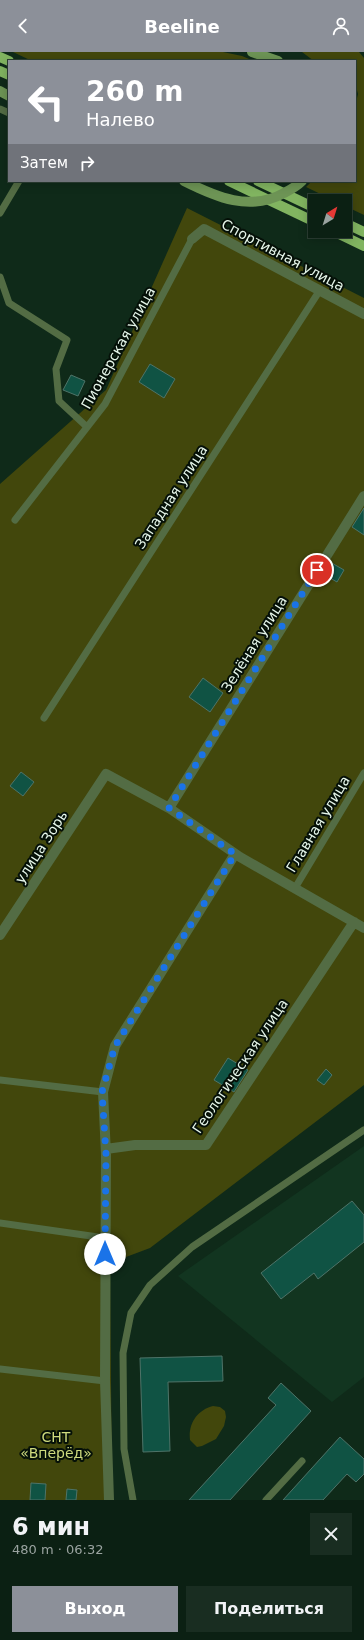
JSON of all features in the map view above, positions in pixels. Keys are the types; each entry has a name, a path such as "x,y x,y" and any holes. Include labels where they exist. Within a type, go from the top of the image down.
{"main road":[{"path":"252,52 275,60"},
{"path":"186,182 221,197 241,202 258,202 274,199 300,182"},
{"path":"232,182 308,219"},
{"path":"260,182 308,205"},
{"path":"352,226 364,232"},
{"path":"348,238 364,246"}],"street":[{"name":"Спортивная улица","path":"192,239 204,229 364,314"},
{"name":"Зелёная улица","path":"169,808 364,496"},
{"name":"улица Зорь","path":"0,935 106,774 169,808"},
{"path":"169,808 235,854 364,928"},
{"path":"109,1500 106,1381 106,1149 102,1092 115,1046 235,854"},
{"name":"Геологическая улица","path":"106,1149 136,1145 206,1145 354,922"}],"lane":[{"path":"0,213 18,182"},
{"name":"Пионерская улица","path":"15,520 105,404 192,239"},
{"path":"0,276 9,303 67,340 56,369 60,401 87,427"},
{"name":"Западная улица","path":"44,718 320,290"},
{"name":"Главная улица","path":"294,888 364,773"},
{"path":"0,1080 102,1092"},
{"path":"132,1500 124,1449 123,1360 123,1353 132,1313 150,1285 192,1247 364,1130"},
{"path":"0,1223 105,1238"},
{"path":"0,1369 106,1381"},
{"path":"266,1500 302,1461"}],"shaded area":[{"path":"364,1146 364,1377 332,1402 178,1276"}],"green space":[{"path":"13,52 223,52 242,56 252,60 30,60"},
{"path":"302,52 359,52 364,58 364,215 352,209 352,194 320,194 306,187 311,182 356,182 356,102 358,94 356,87 356,60 313,60"},
{"name":"СНТ «Вперёд»","path":"187,208 364,298 364,1085 150,1248 110,1263 112,1500 0,1500 0,484 106,390"},
{"path":"213,1406 220,1407 225,1411 226,1417 224,1426 216,1439 197,1447 190,1440 190,1428 198,1414"}],"building":[{"path":"150,364 175,379 164,398 139,382"},
{"path":"71,375 85,381 78,396 63,390"},
{"path":"364,508 364,535 352,527"},
{"path":"330,562 344,570 337,582 323,574"},
{"path":"203,678 223,693 210,712 189,697"},
{"path":"21,772 34,782 23,796 10,786"},
{"path":"228,1058 248,1070 234,1092 214,1080"},
{"path":"326,1069 332,1075 324,1085 317,1080"},
{"path":"352,1201 364,1215 364,1242 318,1279 314,1273 281,1299 261,1273"},
{"path":"222,1356 223,1381 168,1382 170,1451 143,1452 140,1358"},
{"path":"281,1383 311,1411 230,1500 189,1500 276,1405 268,1398"},
{"path":"340,1437 364,1459 364,1474 356,1482 347,1474 323,1500 283,1500"},
{"path":"31,1483 46,1484 45,1500 30,1500"},
{"path":"67,1489 77,1490 76,1500 66,1500"}],"route":[{"path":"105,1254 106,1154 102,1092 115,1046 235,854 169,808 317,570"}]}
